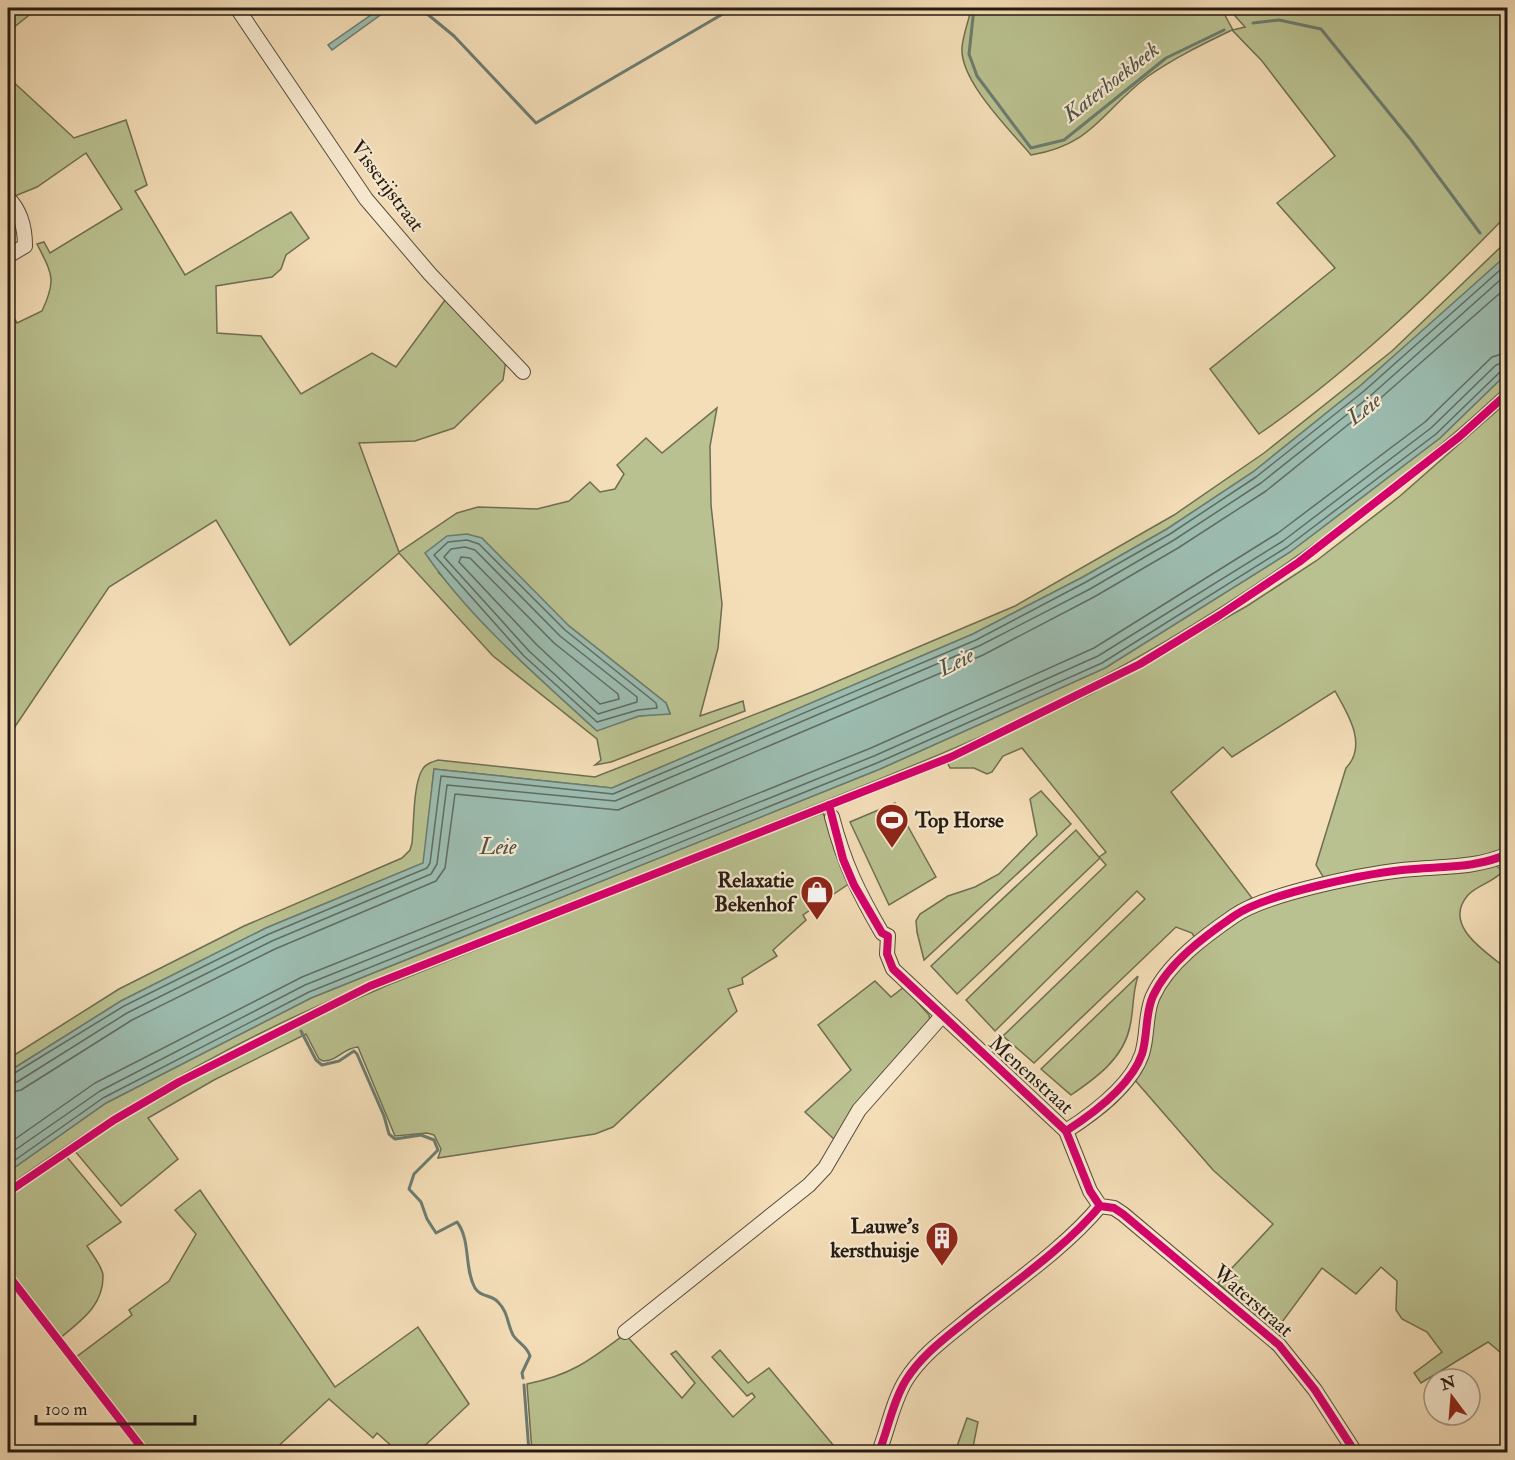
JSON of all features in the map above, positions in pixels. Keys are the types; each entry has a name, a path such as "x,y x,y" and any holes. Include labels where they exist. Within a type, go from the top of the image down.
{"street":[{"name":"Visserijstraat","path":"237,8 366,199 430,274 524,372"},
{"path":"8,198 16,207 25,235 25,246 8,256"},
{"name":"Menenstraat","path":"832,817 843,859 854,885 882,933 888,936 889,962 941,1017 1066,1131 1087,1118 1121,1086 1133,1070 1142,1054 1152,998 1165,975 1236,914 1255,905 1322,886 1395,871 1471,866 1508,854"},
{"path":"625,1332 820,1175 859,1110 941,1017"},
{"path":"879,1452 905,1381 918,1364 940,1342 1073,1233 1100,1206 1090,1191 1066,1131"},
{"name":"Waterstraat","path":"1100,1206 1114,1208 1123,1214 1279,1345 1309,1382 1355,1452"}],"green space":[{"path":"8,8 38,8 8,32"},
{"path":"971,8 1221,8 1233,30 1245,27 1228,8 1507,8 1507,215 1449,273 1357,358 1259,434 1210,369 1335,268 1277,203 1335,156 1262,61 1232,30 1178,57 1147,77 1083,135 1052,150 1031,155 999,119 977,90 969,75 962,48"},
{"path":"8,77 74,138 126,120 147,185 135,191 185,275 291,212 309,238 286,255 281,269 272,277 216,286 217,333 261,336 301,394 372,353 396,367 448,296 506,360 503,380 454,428 415,441 359,443 399,552 457,513 478,507 537,509 569,501 590,482 600,492 615,489 624,474 617,465 646,438 662,453 717,408 710,446 711,505 722,604 718,648 700,716 743,701 745,711 611,762 595,765 601,760 597,739 493,656 399,553 290,645 216,520 109,587 8,737 8,337 11,335 8,328 8,308 17,323 42,311 47,300 51,277 37,244 44,242 50,253 122,209 86,153 37,187 15,196 8,191","holes":["438,572 569,626 666,703 670,713 639,716 596,730 520,660"]},
{"path":"1507,241 1505,258 1360,386 1253,472 1167,529 1083,577 973,634 612,788 434,769 424,863 266,928 121,1001 8,1072 8,1059 119,989 244,926 402,858 410,850 412,843 415,795 419,777 423,768 431,762 438,760 595,777 812,692 1015,606 1174,515 1264,453 1392,351"},
{"path":"1507,373 1507,386 1456,432 1349,518 1237,597 1119,668 1025,716 925,761 486,936 292,1018 165,1084 8,1186 8,1172 106,1103 311,998 880,769 1105,668 1290,552 1440,438"},
{"path":"1507,402 1507,848 1483,859 1325,880 1316,865 1346,768 1355,750 1356,740 1350,719 1335,691 1232,757 1223,747 1171,792 1252,898 1222,916 1195,938 1192,933 1176,927 1034,1063 1003,1036 1145,899 1137,891 995,1031 966,1000 1106,865 1100,858 957,994 931,966 1076,830 1099,857 1106,852 1022,748 1003,756 992,772 987,774 974,768 950,768 947,762 1091,694 1247,606 1316,561 1400,496"},
{"path":"1041,791 1071,824 924,960 916,921 920,914 948,896 975,887 999,874 1037,835 1030,799"},
{"name":"Top Horse","path":"895,803 936,877 889,905 850,822"},
{"path":"823,813 850,883 803,915 806,920 773,950 777,956 742,978 743,984 728,989 737,1011 613,1127 595,1134 438,1158 441,1149 434,1135 427,1133 395,1136 358,1047 333,1059 323,1061 319,1059 306,1034 214,1080 148,1118 178,1159 121,1206 74,1150 151,1101 294,1026 388,985 713,854"},
{"path":"1494,864 1503,871 1468,895 1461,906 1460,917 1463,928 1470,938 1507,969 1502,978 1508,982 1507,1358 1488,1342 1447,1367 1422,1367 1442,1352 1427,1332 1402,1319 1396,1310 1397,1281 1381,1267 1356,1294 1322,1268 1274,1333 1218,1283 1273,1224 1213,1170 1134,1079 1146,1028 1155,1002 1168,980 1190,956 1214,936 1240,919 1268,906 1297,896 1359,881 1403,874 1456,873 1482,869"},
{"path":"1138,976 1130,1026 1122,1048 1108,1066 1071,1095 1041,1069"},
{"path":"875,981 891,997 904,987 929,1015 930,1020 836,1141 805,1112 851,1070 818,1025"},
{"path":"66,1156 121,1222 87,1246 102,1271 100,1296 89,1312 59,1339 8,1271 8,1197"},
{"path":"200,1190 335,1387 418,1327 469,1404 418,1452 409,1452 400,1446 396,1450 377,1433 373,1438 329,1399 272,1452 148,1452 123,1424 75,1358 132,1315 129,1310 169,1281 196,1234 175,1210"},
{"path":"625,1334 682,1398 695,1383 671,1354 676,1351 733,1417 755,1397 752,1393 747,1396 712,1357 720,1350 748,1383 769,1368 839,1452 532,1452 527,1384 556,1376 579,1366"},
{"path":"1422,1367 1422,1382 1421,1383 1414,1373"},
{"path":"967,1418 978,1422 972,1452 955,1452"}],"water":[{"path":"381,8 390,8 332,50 328,45"},
{"name":"Leie","path":"1507,255 1507,373 1440,438 1290,552 1105,668 880,769 311,998 106,1103 8,1172 8,1072 121,1001 266,928 423,863 434,769 612,788 973,634 1083,577 1167,529 1253,472 1360,386"},
{"path":"467,534 482,538 569,626 666,703 670,714 639,716 597,731 484,624 443,578 425,553 447,536"}],"waterway":[{"path":"420,8 454,36 536,123 733,8"},
{"name":"Katerhoekbeek","path":"974,8 969,54 977,76 1031,148 1064,140 1166,58 1224,30"},
{"name":"Katerhoekbeek","path":"1253,23 1279,20 1321,29 1411,140 1480,233"},
{"path":"301,1031 316,1060 322,1065 339,1061 354,1051 357,1054 384,1116 389,1134 395,1139 421,1135 434,1140 438,1150 414,1174 409,1189 421,1202 427,1219 436,1233 457,1222 464,1237 475,1288 501,1306 513,1335 529,1353 530,1356 522,1373 523,1378"},
{"path":"524,1385 529,1452"}],"cycle path":[{"path":"8,1192 114,1120 179,1082 370,986 951,757 1140,664 1220,615 1299,562 1459,437 1508,393"},
{"path":"829,805 843,859 854,885 882,933 888,936 887,954 893,969 1066,1131 1090,1191 1100,1206 1114,1208 1123,1214 1279,1345 1315,1390 1355,1452"},
{"path":"1066,1131 1121,1088 1137,1066 1144,1047 1150,1003 1168,972 1200,941 1234,916 1270,899 1347,879 1396,871 1461,866 1496,859 1508,854"},
{"path":"879,1452 898,1397 906,1380 919,1363 933,1348 1053,1252 1100,1206"},
{"path":"8,1275 145,1452"}],"place":[{"name":"Top Horse","path":"892,849"},
{"name":"Relaxatie Bekenhof","path":"817,921"},
{"name":"Lauwe's kersthuisje","path":"942,1267"}]}
